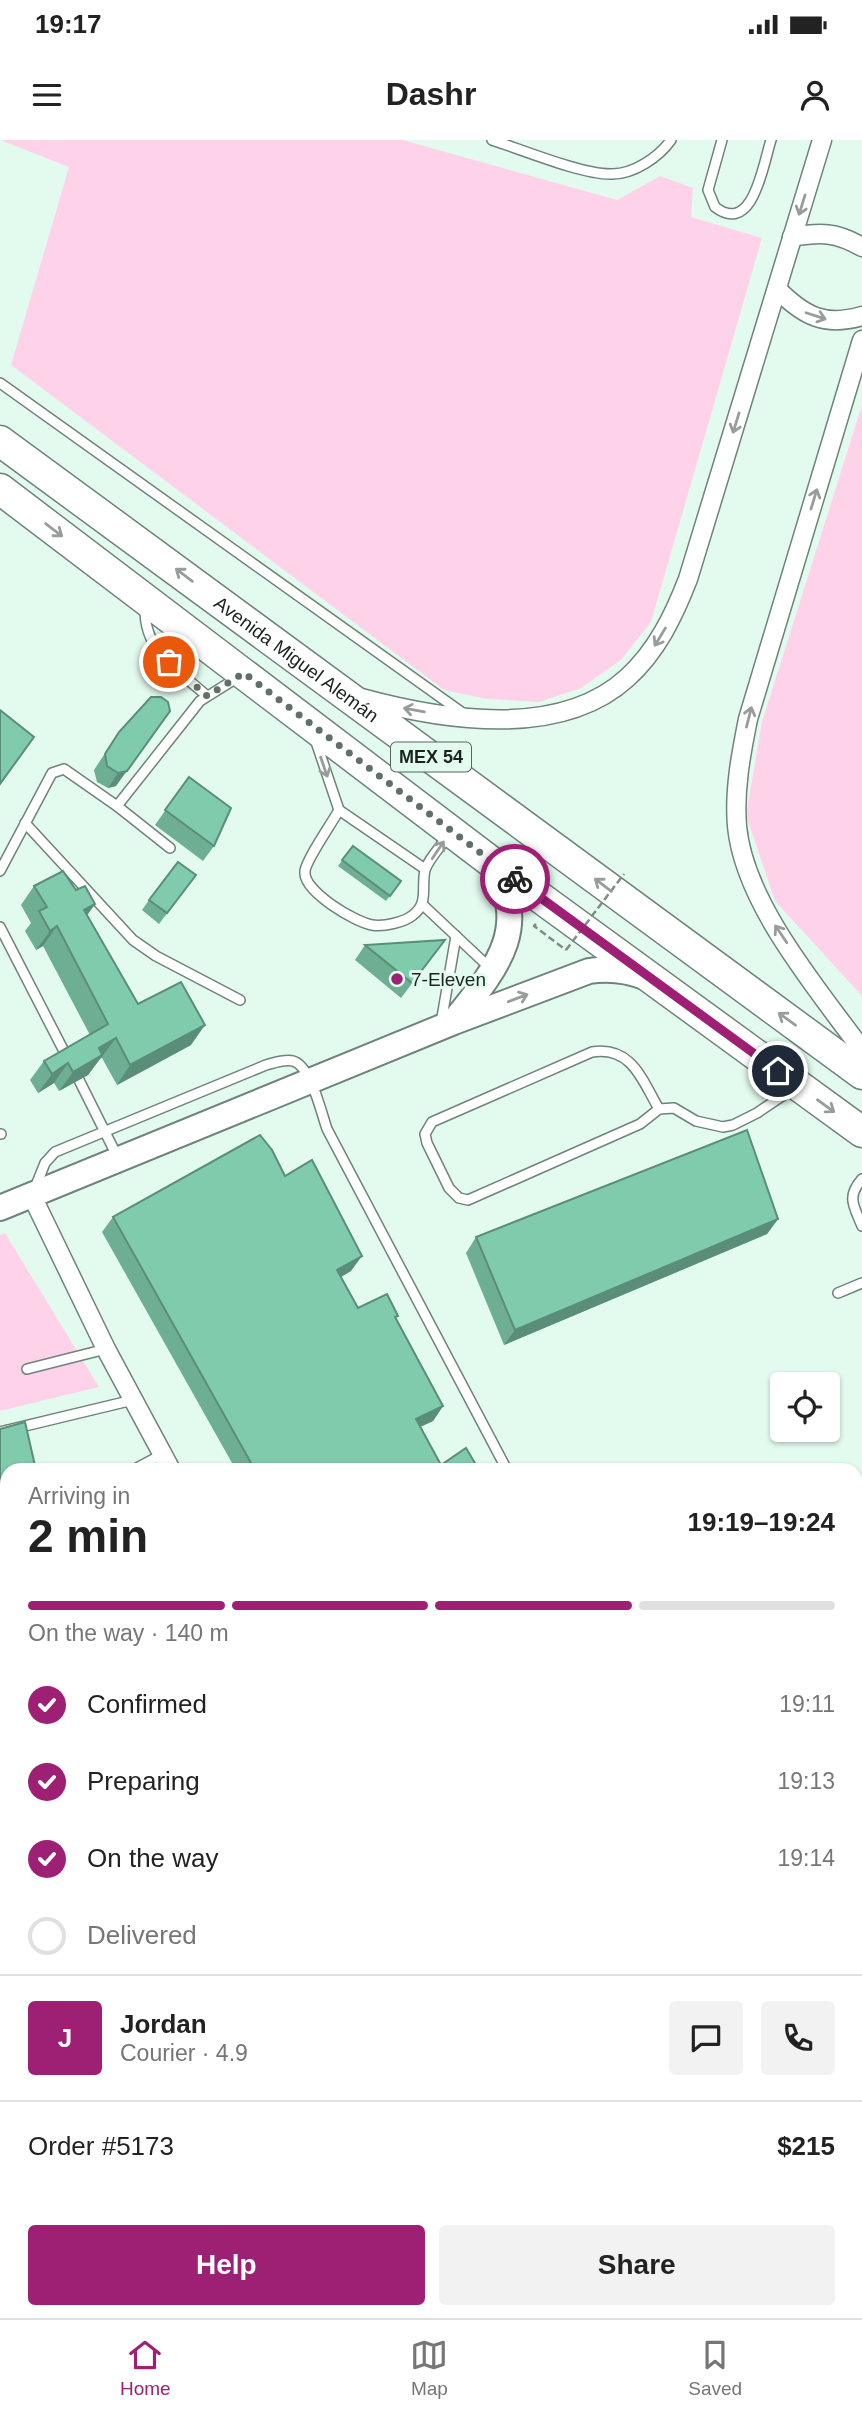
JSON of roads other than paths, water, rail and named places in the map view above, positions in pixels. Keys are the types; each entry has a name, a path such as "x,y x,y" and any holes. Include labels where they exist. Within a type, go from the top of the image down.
{"highway":[{"name":"Avenida Miguel Alemán","path":"0,441 862,1073"},
{"name":"MEX 54","path":"0,489 451,832 862,1132"}],"main road":[{"path":"447,1025 494,972 506,943 509,912 504,886 490,861"},
{"path":"0,1208 310,1080 589,971 627,971 660,984"}],"street":[{"path":"346,694 407,709 468,717 530,719 559,714 591,702 626,679 653,648 673,617 688,579 822,140"},
{"path":"792,237 818,232 844,237 862,247"},
{"path":"778,290 796,308 820,319 846,321 862,316"},
{"path":"862,340 748,719 738,769 737,826 746,867 766,913 862,1049"},
{"path":"32,1195 106,1349 167,1462"}],"lane":[{"path":"492,140 592,172 614,174 637,167 654,157 671,140"},
{"path":"722,140 708,190 709,199 715,207 730,214 739,214 751,202 771,140"},
{"path":"0,383 468,717"},
{"path":"145,599 145,625 155,649 207,696"},
{"path":"117,806 200,701 244,673"},
{"path":"310,723 339,810 425,869"},
{"path":"0,871 52,773 58,769 64,769 117,806 170,848"},
{"path":"339,810 304,869 308,886 351,917 374,926 412,916 423,905 425,869 451,832"},
{"path":"25,823 133,940 156,956 240,1000"},
{"path":"423,905 494,972"},
{"path":"0,928 68,1059"},
{"path":"447,1025 456,936"},
{"path":"659,1109 634,1066 615,1052 603,1050 592,1052 432,1122 425,1133 427,1143 449,1188 459,1198 468,1200 640,1124 659,1109 674,1108 696,1121 723,1127 757,1113 798,1085"},
{"path":"32,1195 50,1156 266,1065 294,1061 310,1080 327,1129 502,1463"},
{"path":"79,1080 119,1159"},
{"path":"862,1179 854,1188 852,1196 862,1226"},
{"path":"838,1293 862,1283"},
{"path":"27,1369 106,1349"},
{"path":"0,1432 133,1400"}],"place":[{"name":"7-Eleven","path":"397,979"}]}
